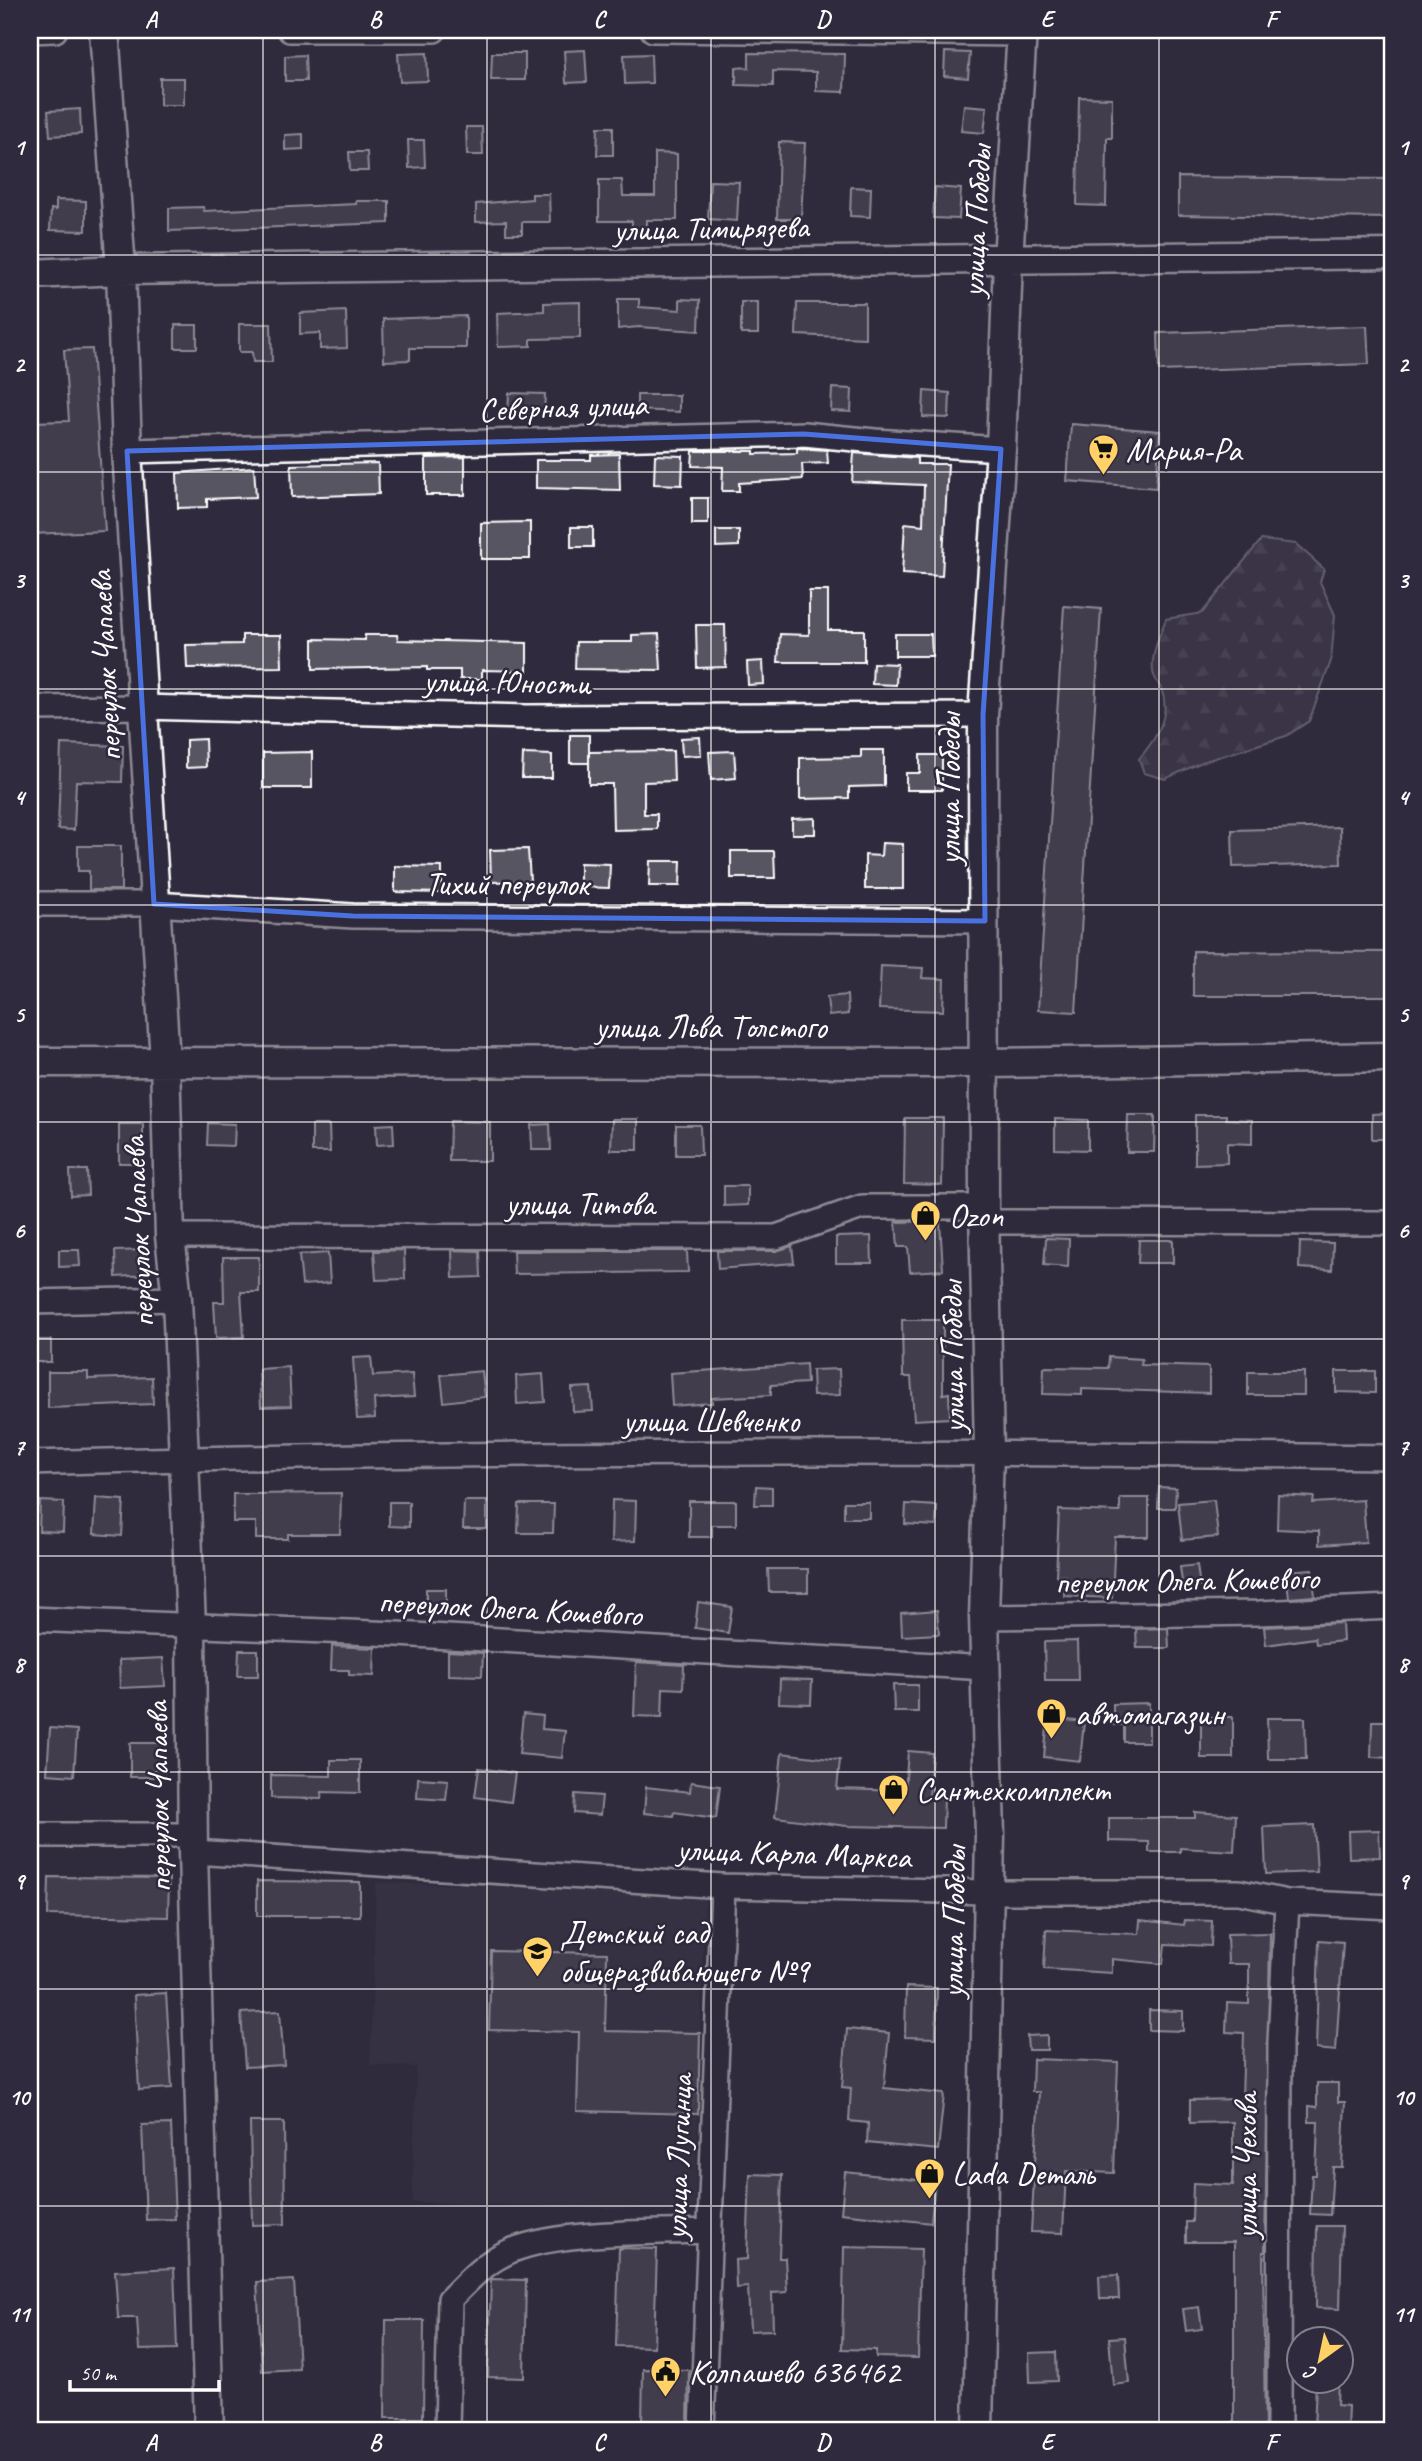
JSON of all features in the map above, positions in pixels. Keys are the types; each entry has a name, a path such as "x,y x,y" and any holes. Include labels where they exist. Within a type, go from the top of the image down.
{"street":[{"path":"30,31 55,30"},
{"name":"переулок Чапаева","path":"104,30 121,270 127,451 165,1061 170,1236 177,1299 184,1459 191,1625 193,1843 209,2431"},
{"path":"290,30 434,30"},
{"path":"653,30 1022,32"},
{"name":"улица Победы","path":"978,2431 990,1835 984,1617 989,1452 984,1215 986,1063 983,715 1001,449 1008,260 1022,32"},
{"name":"улица Тимирязева","path":"30,274 121,270 1392,254"},
{"name":"Северная улица","path":"127,451 804,433 875,441 1001,449"},
{"name":"улица Юности","path":"30,708 142,707 526,717 983,715"},
{"name":"Тихий переулок","path":"30,904 155,904 353,916 985,921"},
{"name":"улица Льва Толстого","path":"30,1062 986,1063 1392,1057"},
{"name":"улица Титова","path":"170,1236 776,1237 862,1207 984,1215 1392,1223"},
{"path":"30,1302 177,1299"},
{"name":"улица Шевченко","path":"30,1463 184,1459 989,1452 1392,1457"},
{"name":"переулок Олега Кошевого","path":"984,1617 1259,1613 1392,1607"},
{"name":"переулок Олега Кошевого","path":"30,1619 191,1625 987,1668"},
{"name":"улица Карла Маркса","path":"30,1835 193,1843 723,1886 988,1892 1239,1892 1287,1902 1392,1907"},
{"name":"улица Лугинца","path":"702,2431 723,1886"},
{"name":"улица Чехова","path":"1279,2431 1280,2042 1287,1902"},
{"path":"447,2431 450,2299 480,2270 504,2253 535,2244 584,2236 708,2231"}],"highlighted area":[{"path":"804,434 1001,449 983,715 985,921 353,916 154,904 127,451"}],"shaded area":[{"name":"Детский сад общеразвивающего №9","path":"376,1882 705,1893 695,2211 412,2202 416,2067 370,2065"}],"green space":[{"path":"1261,540 1296,544 1324,569 1320,582 1335,615 1331,661 1309,721 1286,736 1202,762 1165,779 1144,773 1139,759 1156,736 1163,719 1164,701 1154,676 1153,658 1166,619 1202,613"}],"building":[{"path":"585,50 587,82 566,83 564,51"},
{"path":"945,52 970,53 968,78 944,76"},
{"path":"427,53 428,81 400,82 398,54"},
{"path":"492,53 525,53 525,80 491,80"},
{"path":"749,53 845,54 844,92 816,91 816,72 773,71 773,86 736,85 736,67 749,68"},
{"path":"651,54 652,83 625,84 624,55"},
{"path":"305,55 306,81 285,81 285,56"},
{"path":"160,78 184,78 184,105 160,105"},
{"path":"1079,97 1112,98 1112,138 1107,138 1106,206 1077,205"},
{"path":"964,105 987,107 984,133 961,131"},
{"path":"80,109 81,134 50,136 48,111"},
{"path":"466,127 482,127 483,155 467,155"},
{"path":"598,127 613,127 613,155 597,155"},
{"path":"303,134 303,149 285,150 285,135"},
{"path":"408,140 424,140 425,167 409,168"},
{"path":"779,142 805,143 801,219 777,219"},
{"path":"349,152 367,152 368,171 350,171"},
{"path":"655,153 677,154 677,220 647,220 647,229 632,229 632,221 599,221 599,180 622,180 623,196 655,196"},
{"path":"1178,177 1392,179 1392,218 1178,215"},
{"path":"710,181 739,182 737,221 708,219"},
{"path":"851,187 871,188 870,217 850,216"},
{"path":"935,187 961,189 959,219 933,218"},
{"path":"532,194 549,194 550,222 522,222 522,234 506,234 506,221 476,222 476,204 532,199"},
{"path":"56,200 86,201 86,231 50,230 51,209 56,210"},
{"path":"356,201 389,201 389,223 169,231 169,208 203,207 204,211 356,204"},
{"path":"618,299 639,299 639,307 680,310 680,299 700,300 699,331 639,327 618,329"},
{"path":"580,302 580,338 531,339 531,346 498,347 497,313 544,311 544,303"},
{"path":"741,302 758,302 758,334 741,334"},
{"path":"797,303 865,303 865,338 796,335"},
{"path":"346,311 347,348 320,349 320,333 300,334 300,313"},
{"path":"466,316 466,348 410,348 410,360 384,361 383,319"},
{"path":"239,324 271,324 272,362 253,362 252,352 239,352"},
{"path":"175,325 197,325 197,348 175,348"},
{"path":"1367,326 1369,364 1159,371 1158,333"},
{"path":"92,349 105,531 30,534 30,422 69,421 64,350"},
{"path":"832,388 852,389 851,412 831,411"},
{"path":"924,391 950,393 949,418 923,417"},
{"path":"509,393 545,394 544,415 508,414"},
{"path":"637,395 679,395 679,412 637,410"},
{"path":"1071,424 1160,431 1156,488 1067,481"},
{"path":"797,448 827,450 828,463 802,464 803,479 739,483 739,491 722,491 723,467 692,466 693,451 797,453"},
{"path":"854,453 917,458 917,464 948,464 942,576 902,574 905,523 923,525 924,485 852,482"},
{"path":"619,454 620,490 536,488 536,460 591,460 591,455"},
{"path":"655,455 683,456 682,485 654,484"},
{"path":"465,457 465,495 426,495 426,458"},
{"path":"378,463 379,494 292,497 291,465"},
{"path":"254,467 256,497 207,499 207,507 178,508 177,473"},
{"path":"692,498 708,498 708,524 692,524"},
{"path":"530,522 530,559 481,559 481,523"},
{"path":"571,527 593,527 593,547 571,547"},
{"path":"716,530 739,530 739,546 716,547"},
{"path":"809,591 828,591 828,630 864,630 864,662 778,662 780,634 809,635"},
{"path":"1064,606 1101,609 1076,1012 1038,1010"},
{"path":"696,625 725,625 726,667 697,668"},
{"path":"659,634 661,670 575,669 576,642 632,642 632,635"},
{"path":"895,634 931,634 932,656 895,656"},
{"path":"242,635 281,635 282,667 187,668 186,645 242,644"},
{"path":"365,635 397,635 398,640 527,643 527,671 482,670 482,679 460,679 460,670 427,670 427,667 313,669 313,639 365,640"},
{"path":"763,661 764,684 748,685 747,662"},
{"path":"873,663 897,664 896,685 872,684"},
{"path":"570,735 589,735 589,763 570,763"},
{"path":"700,737 701,755 682,756 681,738"},
{"path":"205,739 206,767 186,768 186,740"},
{"path":"61,744 123,746 122,782 76,781 74,830 58,829"},
{"path":"861,750 884,750 884,786 849,787 849,798 800,799 800,758 861,757"},
{"path":"673,751 674,781 644,782 644,814 657,814 657,829 613,830 612,784 589,784 589,752"},
{"path":"734,751 736,778 711,780 709,752"},
{"path":"312,752 312,788 263,788 263,753"},
{"path":"523,754 552,755 552,778 522,778"},
{"path":"920,755 942,755 942,790 906,790 906,773 920,773"},
{"path":"815,818 815,834 792,834 792,819"},
{"path":"1340,827 1341,864 1233,867 1232,830"},
{"path":"882,843 903,844 903,889 865,889 865,855 881,856"},
{"path":"78,846 121,846 121,890 89,890 89,871 78,871"},
{"path":"528,849 530,881 491,882 490,850"},
{"path":"731,851 774,851 775,878 731,878"},
{"path":"650,861 681,861 680,886 649,886"},
{"path":"580,863 610,864 609,888 580,887"},
{"path":"395,866 442,867 442,893 395,892"},
{"path":"1193,951 1392,952 1392,996 1193,996"},
{"path":"881,966 923,968 922,978 944,979 943,1011 879,1009"},
{"path":"847,995 848,1014 829,1016 827,997"},
{"path":"1392,1113 1392,1139 1372,1139 1372,1114"},
{"path":"1128,1115 1155,1115 1154,1152 1127,1152"},
{"path":"1195,1115 1226,1115 1226,1119 1252,1120 1252,1144 1227,1143 1227,1163 1195,1164"},
{"path":"905,1118 943,1118 942,1185 904,1184"},
{"path":"612,1119 638,1119 638,1150 611,1150"},
{"path":"1055,1119 1088,1120 1088,1150 1055,1149"},
{"path":"450,1121 490,1122 490,1161 449,1161"},
{"path":"208,1123 235,1124 234,1146 207,1145"},
{"path":"119,1124 143,1124 143,1163 119,1163"},
{"path":"393,1124 394,1144 377,1145 376,1125"},
{"path":"550,1124 551,1150 532,1150 531,1125"},
{"path":"312,1125 329,1125 330,1152 312,1152"},
{"path":"676,1125 700,1125 701,1155 676,1155"},
{"path":"70,1170 87,1170 88,1195 71,1196"},
{"path":"724,1186 748,1186 748,1205 724,1206"},
{"path":"940,1221 943,1270 910,1272 908,1247 898,1247 896,1222"},
{"path":"871,1236 872,1263 836,1263 836,1237"},
{"path":"1046,1238 1069,1239 1068,1267 1044,1265"},
{"path":"1139,1240 1173,1240 1173,1263 1138,1263"},
{"path":"1300,1242 1333,1243 1332,1270 1299,1268"},
{"path":"792,1246 794,1263 718,1269 717,1251 776,1251"},
{"path":"59,1250 79,1250 80,1266 59,1267"},
{"path":"146,1250 147,1275 116,1277 115,1251"},
{"path":"404,1250 405,1279 376,1280 374,1251"},
{"path":"452,1250 480,1251 481,1277 453,1278"},
{"path":"513,1251 687,1251 688,1272 514,1274"},
{"path":"328,1253 330,1283 302,1285 299,1255"},
{"path":"223,1257 259,1257 259,1292 241,1292 244,1337 216,1338 214,1302 224,1302"},
{"path":"902,1320 943,1320 943,1394 949,1393 950,1418 914,1420 911,1377 903,1377"},
{"path":"30,1340 51,1340 51,1362 30,1362"},
{"path":"371,1357 373,1376 412,1374 414,1397 374,1399 375,1418 357,1419 353,1358"},
{"path":"1109,1357 1142,1359 1141,1365 1209,1367 1209,1393 1082,1389 1082,1395 1043,1394 1044,1367 1108,1368"},
{"path":"806,1364 807,1383 771,1385 771,1395 712,1398 712,1403 672,1406 670,1373"},
{"path":"289,1367 291,1406 261,1407 259,1369"},
{"path":"839,1369 840,1395 813,1396 812,1370"},
{"path":"482,1371 485,1397 444,1402 441,1375"},
{"path":"1336,1371 1375,1371 1375,1393 1336,1392"},
{"path":"48,1372 88,1372 88,1379 152,1377 153,1404 48,1408"},
{"path":"1248,1372 1304,1372 1304,1395 1248,1395"},
{"path":"543,1374 545,1402 517,1404 516,1376"},
{"path":"591,1387 593,1411 573,1412 572,1388"},
{"path":"756,1486 772,1487 772,1505 755,1505"},
{"path":"1159,1487 1176,1488 1175,1508 1158,1508"},
{"path":"341,1493 340,1534 288,1534 288,1539 256,1539 256,1522 233,1522 233,1494"},
{"path":"1278,1495 1314,1497 1313,1503 1363,1500 1366,1542 1319,1545 1319,1531 1277,1529"},
{"path":"96,1498 124,1500 122,1536 94,1534"},
{"path":"1120,1498 1149,1498 1149,1537 1115,1537 1112,1598 1064,1596 1065,1576 1056,1576 1059,1510 1120,1512"},
{"path":"612,1500 636,1501 635,1541 611,1542"},
{"path":"1214,1500 1218,1537 1182,1540 1178,1503"},
{"path":"40,1501 64,1502 63,1532 39,1531"},
{"path":"464,1501 487,1501 487,1529 463,1529"},
{"path":"689,1501 736,1501 736,1525 712,1525 712,1537 689,1537"},
{"path":"389,1502 409,1502 409,1527 389,1526"},
{"path":"844,1502 869,1502 869,1518 844,1518"},
{"path":"519,1504 554,1504 553,1533 518,1533"},
{"path":"906,1504 937,1506 936,1526 905,1524"},
{"path":"1197,1565 1200,1587 1183,1589 1180,1567"},
{"path":"768,1569 808,1569 808,1592 769,1592"},
{"path":"1312,1569 1315,1596 1289,1598 1286,1571"},
{"path":"426,1589 446,1589 446,1615 426,1615"},
{"path":"698,1602 732,1607 728,1633 695,1628"},
{"path":"937,1610 939,1634 902,1636 901,1613"},
{"path":"1342,1623 1343,1641 1316,1644 1315,1638 1266,1645 1264,1627"},
{"path":"1168,1628 1169,1648 1137,1648 1136,1629"},
{"path":"1077,1641 1078,1680 1045,1680 1044,1642"},
{"path":"332,1646 375,1648 374,1676 349,1675 349,1670 331,1670"},
{"path":"239,1650 258,1650 258,1676 238,1676"},
{"path":"448,1651 483,1653 482,1676 448,1675"},
{"path":"163,1658 165,1686 120,1688 119,1660"},
{"path":"636,1662 684,1665 683,1689 663,1688 662,1717 634,1716"},
{"path":"780,1679 812,1680 811,1704 779,1703"},
{"path":"893,1685 918,1685 918,1712 894,1712"},
{"path":"1149,1703 1149,1742 1124,1742 1124,1725 1113,1725 1113,1704"},
{"path":"523,1714 543,1716 542,1729 565,1731 562,1758 519,1754"},
{"path":"1201,1717 1233,1717 1233,1758 1201,1758"},
{"path":"1048,1718 1084,1722 1080,1761 1044,1757"},
{"path":"1267,1718 1305,1718 1306,1759 1268,1759"},
{"path":"1372,1721 1392,1721 1392,1758 1371,1757"},
{"path":"50,1728 77,1730 74,1776 47,1774"},
{"path":"130,1743 164,1743 164,1777 130,1777"},
{"path":"908,1751 932,1753 929,1798 944,1798 943,1828 847,1826 775,1817 782,1753 840,1760 837,1789 905,1791"},
{"path":"331,1760 360,1760 360,1793 322,1792 321,1799 271,1798 271,1775 331,1776"},
{"path":"479,1768 515,1773 511,1802 475,1797"},
{"path":"418,1778 448,1780 446,1800 417,1798"},
{"path":"691,1782 720,1786 716,1818 674,1812 673,1816 644,1813 646,1787 690,1792"},
{"path":"575,1794 602,1796 600,1815 574,1813"},
{"path":"1195,1812 1236,1815 1234,1851 1180,1848 1180,1852 1149,1852 1149,1842 1109,1841 1109,1818 1195,1818"},
{"path":"1314,1825 1317,1872 1266,1874 1264,1827"},
{"path":"1379,1830 1380,1857 1349,1858 1348,1831"},
{"path":"49,1877 169,1878 168,1917 48,1915"},
{"path":"257,1881 360,1882 360,1916 257,1916"},
{"path":"1140,1920 1184,1925 1185,1920 1212,1921 1211,1946 1165,1944 1163,1964 1112,1959 1112,1973 1044,1969 1046,1930 1139,1934"},
{"path":"1270,1933 1263,2252 1265,2431 1234,2431 1234,2242 1186,2242 1186,2222 1192,2222 1193,2183 1233,2185 1233,2122 1190,2123 1190,2100 1242,2099 1244,2033 1226,2032 1227,2003 1249,2004 1249,1964 1228,1964 1227,1934"},
{"path":"1319,1940 1343,1942 1336,2051 1316,2049"},
{"path":"491,1951 607,1953 605,2031 700,2033 698,2114 577,2111 579,2032 489,2030"},
{"path":"906,1987 937,1988 936,2038 905,2037"},
{"path":"166,1993 172,2088 139,2090 134,1995"},
{"path":"1149,2010 1183,2011 1183,2031 1149,2030"},
{"path":"280,2011 284,2065 245,2067 241,2013"},
{"path":"847,2029 889,2033 884,2088 944,2094 938,2150 867,2143 868,2123 849,2121 851,2088 842,2087"},
{"path":"1047,2035 1047,2050 1028,2050 1027,2036"},
{"path":"1033,2059 1118,2062 1114,2173 1066,2171 1063,2233 1031,2232 1039,2092 1032,2092"},
{"path":"1317,2083 1338,2083 1338,2102 1345,2102 1342,2167 1333,2167 1330,2215 1310,2214 1312,2175 1316,2175 1318,2122 1309,2122 1309,2106 1317,2107"},
{"path":"250,2122 284,2122 285,2224 252,2225"},
{"path":"171,2124 175,2219 146,2220 142,2125"},
{"path":"845,2172 935,2182 931,2223 841,2213"},
{"path":"750,2174 782,2175 779,2258 785,2258 787,2292 772,2293 773,2330 750,2331 748,2287 736,2288 735,2260 747,2259"},
{"path":"1317,2226 1342,2226 1340,2309 1316,2308"},
{"path":"844,2247 921,2249 918,2358 876,2357 876,2350 842,2349"},
{"path":"619,2248 657,2249 654,2347 616,2346"},
{"path":"174,2268 177,2349 139,2350 137,2318 118,2318 115,2271"},
{"path":"1118,2275 1119,2299 1100,2299 1099,2276"},
{"path":"491,2279 526,2280 524,2378 488,2377"},
{"path":"294,2280 299,2369 262,2371 257,2282"},
{"path":"1199,2307 1202,2329 1186,2331 1183,2309"},
{"path":"386,2320 424,2320 423,2418 385,2418"},
{"path":"1125,2337 1129,2383 1113,2385 1109,2338"},
{"path":"1056,2352 1057,2381 1030,2382 1029,2353"},
{"path":"643,2369 689,2370 688,2426 642,2425"},
{"path":"1315,2394 1337,2394 1337,2405 1348,2406 1347,2431 1314,2431"}],"place":[{"name":"Мария-Ра","path":"1103,477"},
{"name":"Ozon","path":"926,1243"},
{"name":"автомагазин","path":"1052,1741"},
{"name":"Сантехкомплект","path":"893,1817"},
{"name":"Детский сад общеразвивающего №9","path":"537,1979"},
{"name":"Lada Dеталь","path":"929,2201"},
{"name":"Колпашево 636462","path":"666,2399"}]}
